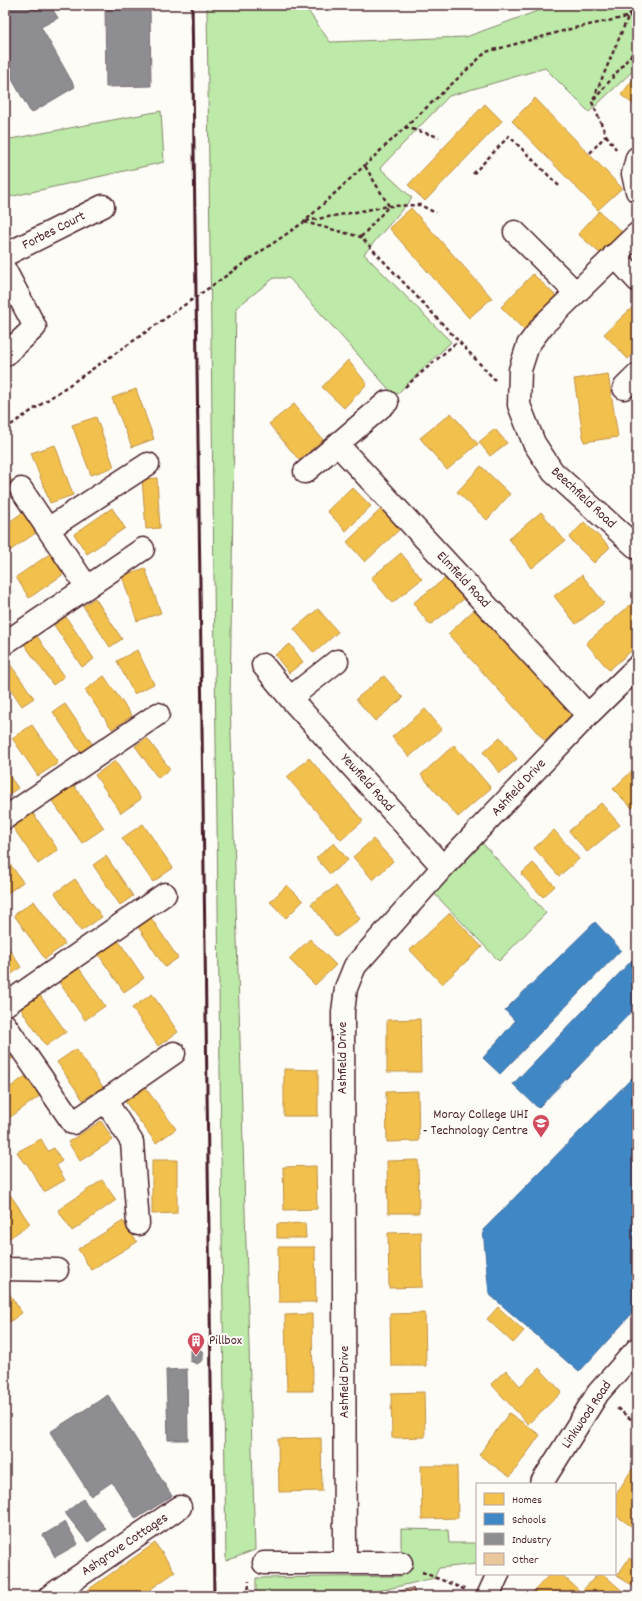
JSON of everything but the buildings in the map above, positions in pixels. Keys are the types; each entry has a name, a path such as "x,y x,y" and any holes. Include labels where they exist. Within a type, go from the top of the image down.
{"street":[{"path":"637,158 634,174 637,191"},
{"name":"Forbes Court","path":"5,255 103,206"},
{"path":"515,232 576,293"},
{"name":"Beechfield Road","path":"631,542 553,472 534,443 519,405 520,370 528,345 543,325 637,234"},
{"path":"614,255 637,280"},
{"path":"5,270 35,327 5,355"},
{"path":"305,472 387,402"},
{"name":"Elmfield Road","path":"338,445 588,715"},
{"path":"48,529 148,464"},
{"path":"21,489 87,587"},
{"path":"5,643 143,549"},
{"path":"290,698 337,661"},
{"name":"Yewfield Road","path":"263,665 290,698 443,867"},
{"name":"Ashfield Drive","path":"345,1563 343,1012 346,988 355,966 443,867 588,715 637,667"},
{"path":"5,818 158,714"},
{"path":"5,1005 166,894"},
{"path":"5,1025 73,1123 174,1053"},
{"path":"105,1100 132,1142 138,1224"},
{"path":"5,1269 57,1270"},
{"name":"Linkwood Road","path":"542,1483 598,1393 637,1349"},
{"name":"Ashgrove Cottages","path":"50,1596 180,1507"},
{"path":"264,1563 401,1563"},
{"path":"481,1594 497,1575"}],"path":[{"path":"590,153 606,135 592,102 628,17 635,5"},
{"path":"5,429 304,222 486,52 574,28 637,15"},
{"path":"592,102 637,48"},
{"path":"405,127 439,137"},
{"path":"473,174 510,136 560,187"},
{"path":"365,166 389,206"},
{"path":"304,222 389,206 420,205 436,213"},
{"path":"361,237 389,206"},
{"path":"304,222 361,237 458,342 519,405"},
{"path":"387,402 458,342"},
{"path":"401,1563 481,1594"}],"green space":[{"path":"207,5 304,5 330,42 466,37 554,5 637,5 637,67 589,112 545,68 449,96 380,168 412,198 364,254 451,342 395,396 289,278 274,278 236,308 230,700 255,1550 226,1561"},
{"path":"161,111 164,162 5,198 5,140"},
{"path":"475,835 546,913 499,961 427,886"},
{"path":"401,1529 448,1530 449,1543 476,1543 476,1564 439,1568 434,1578 358,1596 256,1596 256,1578 401,1576"}],"railway":[{"path":"192,5 214,1596"}],"place":[{"name":"Moray College UHI - Technology Centre","path":"541,1138"},
{"name":"Pillbox","path":"196,1356"}]}
